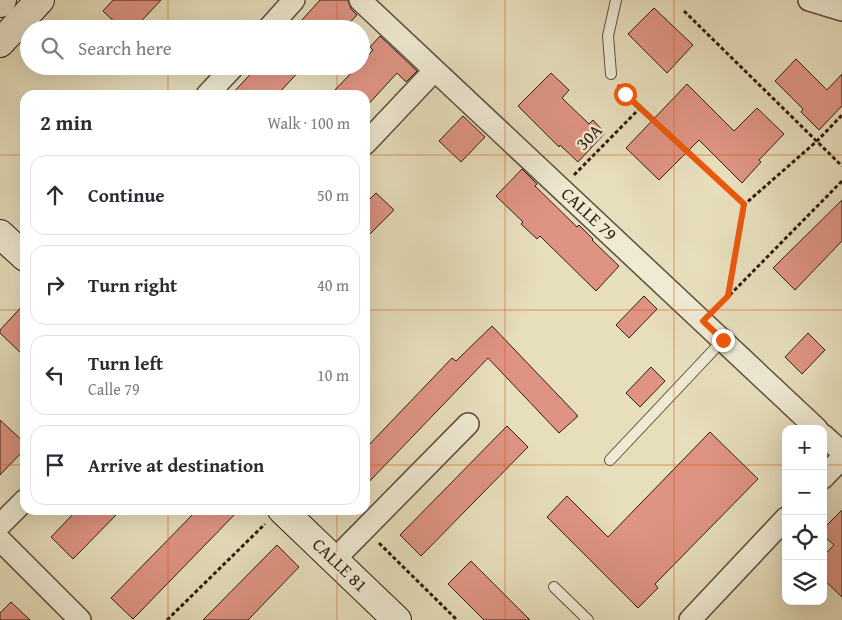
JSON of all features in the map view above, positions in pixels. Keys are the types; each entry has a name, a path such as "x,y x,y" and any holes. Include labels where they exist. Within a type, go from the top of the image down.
{"main road":[{"path":"21,20 40,0"},
{"path":"0,43 20,22"},
{"path":"0,222 13,246"},
{"name":"CALLE 81","path":"279,515 334,560 397,620"}],"street":[{"path":"276,20 294,0"},
{"name":"CALLE 79","path":"360,0 813,425"},
{"path":"809,0 842,10"},
{"path":"370,139 434,71"},
{"path":"212,90 226,75"},
{"path":"334,560 468,424"},
{"path":"827,439 842,452"},
{"path":"827,474 842,458"},
{"path":"0,525 20,505"},
{"path":"690,620 782,522"},
{"path":"0,540 80,620"}],"lane":[{"path":"611,74 608,36 616,0"},
{"path":"610,460 723,340"},
{"path":"554,587 588,620"}],"path":[{"path":"684,11 842,166"},
{"path":"611,74 625,94 744,204"},
{"name":"30A","path":"561,189 640,108"},
{"path":"728,296 744,204 817,141 842,115"},
{"path":"703,321 842,181"},
{"path":"167,620 275,515"},
{"path":"365,529 457,620"}],"building":[{"path":"113,0 161,0 142,20 112,20 103,11"},
{"path":"320,0 348,0 351,9 357,15 352,20 302,20"},
{"path":"654,8 693,45 667,73 628,34"},
{"path":"380,36 417,71 406,82 397,73 370,103 370,90 335,90 349,75 370,75 370,53 373,50 370,47"},
{"path":"796,59 827,90 842,74 842,106 819,130 801,112 803,109 775,81"},
{"path":"551,73 569,90 562,98 589,124 593,120 605,133 578,162 560,145 559,147 518,106"},
{"path":"250,75 296,75 282,90 236,90"},
{"path":"687,84 734,131 757,108 784,134 759,160 761,162 742,183 699,140 659,180 626,148"},
{"path":"463,116 485,137 461,162 439,141"},
{"path":"522,169 537,184 535,186 577,227 579,225 619,266 596,291 540,236 537,239 521,224 523,222 496,196"},
{"path":"376,193 394,210 370,234 370,199"},
{"path":"842,200 842,241 795,290 773,268"},
{"path":"644,296 657,309 629,338 616,325"},
{"path":"20,308 20,352 0,333 0,330"},
{"path":"492,326 578,416 559,433 488,358 370,481 370,444 452,358 456,361"},
{"path":"808,333 825,350 802,374 785,357"},
{"path":"651,367 665,381 640,407 626,393"},
{"path":"0,420 20,438 20,454 0,475"},
{"path":"507,426 528,447 421,556 400,535"},
{"path":"710,432 758,479 655,584 658,588 638,608 547,517 567,496 608,537"},
{"path":"842,510 842,597 827,583 827,552 834,545 827,539 827,525"},
{"path":"72,515 116,515 73,559 51,537"},
{"path":"192,515 234,515 133,619 111,598"},
{"path":"277,545 299,567 248,620 203,620"},
{"path":"471,561 530,620 484,620 448,584"},
{"path":"11,602 30,620 0,620 0,613"}],"route":[{"path":"625,94 744,204 728,296 703,321 723,340"}]}
